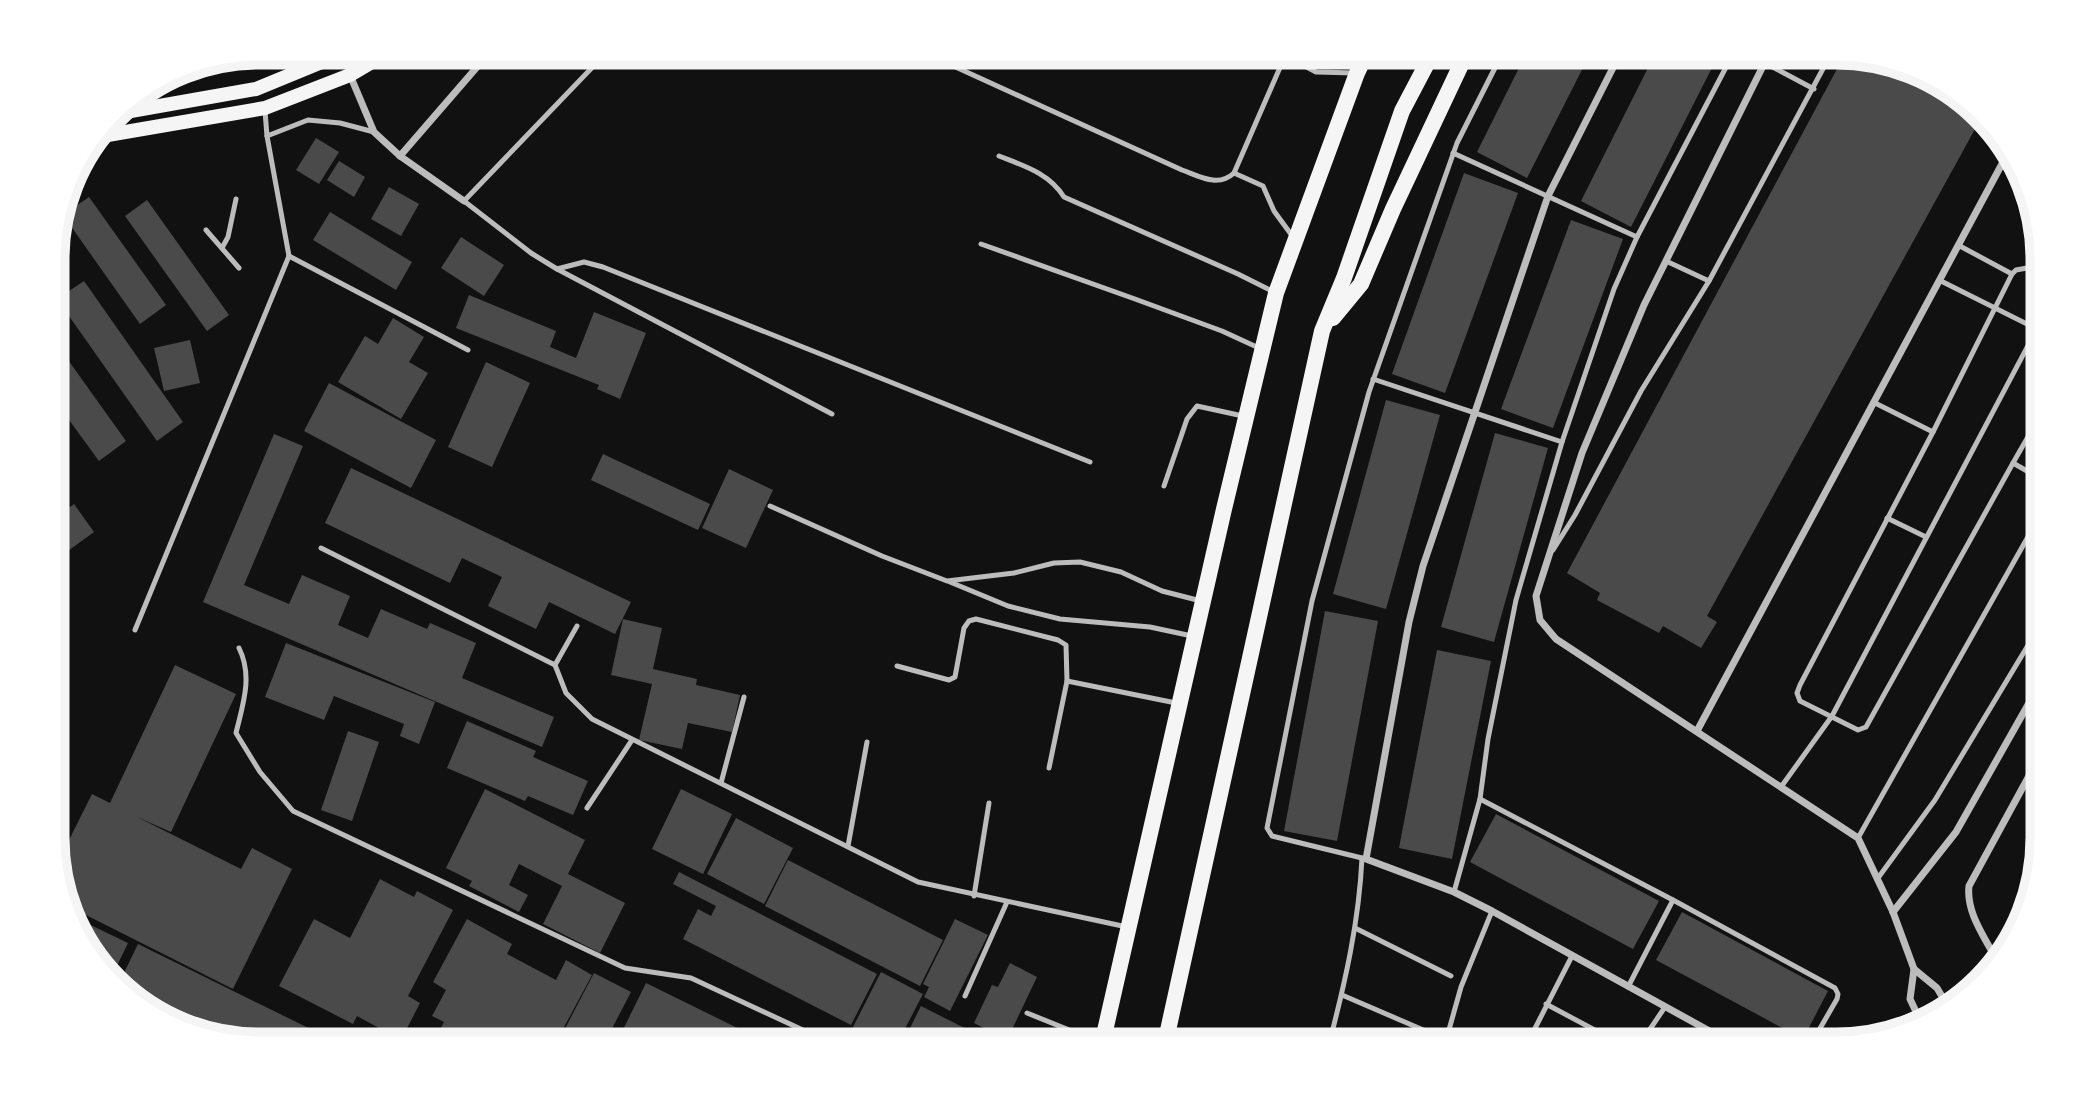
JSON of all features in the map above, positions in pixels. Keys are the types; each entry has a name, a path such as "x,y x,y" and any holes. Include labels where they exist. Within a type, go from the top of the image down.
{"highway":[{"path":"1105,1032 1276,293 1361,65"},
{"path":"1167,1032 1322,331 1344,278 1402,111 1426,65"},
{"path":"1322,331 1362,284 1393,209 1461,65"}],"main road":[{"path":"134,110 256,89 314,65"},
{"path":"109,135 265,108 350,75 367,65"}],"street":[{"path":"400,156 479,65"},
{"path":"1614,65 1548,196 1423,566 1364,859 1454,892 1711,1032"},
{"path":"1764,65 1644,305 1582,453 1536,596 1540,620 1556,639 1858,838 1893,912 1914,969 1910,999 1917,1014"},
{"path":"350,75 374,132 400,156 464,201"},
{"path":"1697,731 2003,161"},
{"path":"1893,912 1956,832 2030,701"},
{"path":"1993,953 1967,900 1969,886 2030,774"},
{"path":"1914,969 1937,988 1944,1000"},
{"path":"1169,1022 1173,1032"}],"lane":[{"path":"595,65 464,201 531,253 557,269 832,414"},
{"path":"950,65 1182,170 1213,181 1228,178 1234,173 1282,65"},
{"path":"1303,65 1316,72 1357,73"},
{"path":"1332,1032 1360,903 1364,859 1272,836 1267,828 1312,601 1373,379 1453,153 1497,65"},
{"path":"1454,892 1479,799 1488,738 1516,600 1562,442 1614,289 1637,237 1727,65"},
{"path":"1769,65 1814,89"},
{"path":"1547,559 1576,515 1641,391 1709,281 1826,65"},
{"path":"135,630 289,256 267,136 265,108"},
{"path":"267,136 309,120 340,122 374,132"},
{"path":"1453,153 1637,237"},
{"path":"999,156 1044,175 1057,186 1064,197 1276,293"},
{"path":"1234,173 1263,186 1274,211 1297,242"},
{"path":"222,248 228,237 236,199"},
{"path":"206,230 239,268"},
{"path":"981,244 1222,331 1262,350"},
{"path":"1958,245 2011,274"},
{"path":"289,256 468,350"},
{"path":"1665,261 1709,281"},
{"path":"557,269 584,262 616,272 1090,462"},
{"path":"2030,270 2016,270 2011,274 1933,432 1797,693 1800,701 1858,730 1866,727 2030,433"},
{"path":"1939,280 2030,325"},
{"path":"1781,787 1832,716 2030,346"},
{"path":"1373,379 1562,442"},
{"path":"1873,402 1933,432"},
{"path":"1164,486 1187,419 1197,406 1246,416"},
{"path":"2013,463 2030,472"},
{"path":"770,506 882,556 1008,606 1060,619 1150,627 1195,636"},
{"path":"1887,518 1926,537"},
{"path":"1858,838 2030,533"},
{"path":"321,548 555,665 566,693 592,719 918,882 1127,928"},
{"path":"947,581 1014,573 1054,563 1080,562 1121,572 1162,591 1204,602"},
{"path":"897,666 949,680 955,677 964,628 968,621 975,619 1058,640 1066,645 1067,681 1049,768"},
{"path":"555,665 577,626"},
{"path":"1878,878 1935,800 2030,642"},
{"path":"239,648 246,662 247,685 236,733 260,772 293,811 625,968 691,978 807,1032"},
{"path":"1067,681 1180,704"},
{"path":"721,783 744,697"},
{"path":"587,808 632,740"},
{"path":"848,846 867,742"},
{"path":"1479,799 1835,988 1837,999 1818,1032"},
{"path":"974,896 989,803"},
{"path":"1628,987 1673,900"},
{"path":"965,996 1007,902"},
{"path":"1448,1032 1461,987 1492,911"},
{"path":"1355,928 1451,976"},
{"path":"1533,1032 1572,956"},
{"path":"1342,995 1428,1032"},
{"path":"1546,1004 1598,1032"},
{"path":"1648,1032 1665,1007"},
{"path":"1027,1013 1073,1032"}],"building":[{"path":"1520,65 1584,65 1527,178 1477,152"},
{"path":"1649,65 1713,65 1631,227 1581,201"},
{"path":"1839,65 1874,68 1899,75 1944,97 1974,121 1977,125 1707,616 1717,622 1701,648 1663,626 1659,633 1597,600 1600,593 1567,573"},
{"path":"316,138 339,152 319,184 296,170"},
{"path":"339,161 365,177 354,197 327,180"},
{"path":"1464,173 1518,193 1445,393 1392,374"},
{"path":"389,187 419,204 401,236 371,219"},
{"path":"89,197 166,305 140,324 68,222 71,210"},
{"path":"147,200 229,315 207,331 125,216"},
{"path":"330,212 412,262 396,290 313,240"},
{"path":"1571,220 1623,239 1553,428 1501,409"},
{"path":"461,237 504,265 484,296 441,268"},
{"path":"84,281 183,422 157,441 65,310 65,294"},
{"path":"469,295 556,331 550,347 576,358 594,312 646,333 620,399 597,389 599,385 456,328"},
{"path":"393,318 424,337 409,362 428,373 401,419 338,382 365,336 378,344"},
{"path":"190,340 200,383 164,391 154,348"},
{"path":"65,356 126,441 99,461 65,414"},
{"path":"486,362 530,383 492,467 448,447"},
{"path":"329,383 436,440 411,488 304,431"},
{"path":"1386,400 1440,415 1386,609 1333,594"},
{"path":"1495,433 1548,448 1494,642 1441,627"},
{"path":"274,434 303,446 244,585 289,604 302,575 350,596 338,625 368,638 381,609 427,629 430,623 476,643 462,678 554,717 542,747 203,602"},
{"path":"603,454 710,504 698,530 591,480"},
{"path":"351,468 631,602 615,634 549,602 536,629 488,606 502,577 462,558 450,583 325,523"},
{"path":"729,469 773,490 746,548 702,528"},
{"path":"74,504 94,532 65,553 65,511"},
{"path":"1325,611 1378,621 1337,841 1284,831"},
{"path":"623,619 662,628 653,669 697,679 696,685 740,695 732,732 688,723 682,749 639,740 652,684 611,675"},
{"path":"286,643 435,702 419,744 400,736 404,724 334,696 324,720 265,697"},
{"path":"1437,650 1491,661 1452,859 1399,848"},
{"path":"175,665 236,694 171,832 137,817 241,869 252,848 292,869 233,989 78,911 71,889 65,847 92,794 110,803"},
{"path":"467,721 536,751 533,757 588,781 573,815 528,796 525,801 447,768"},
{"path":"348,731 379,742 352,821 321,810"},
{"path":"485,789 585,840 568,874 625,903 600,953 543,924 562,886 519,864 509,885 528,895 519,912 469,886 472,881 446,868"},
{"path":"681,789 732,814 703,874 652,849"},
{"path":"1496,814 1659,901 1633,949 1470,862"},
{"path":"736,818 793,848 764,904 707,874"},
{"path":"788,860 943,940 920,986 765,906"},
{"path":"679,872 877,974 851,1025 683,939 698,909 711,916 716,906 673,884"},
{"path":"380,879 414,897 417,891 453,910 408,996 420,1003 405,1032 386,1032 357,1016 353,1024 279,986 314,919 350,938"},
{"path":"1682,912 1828,991 1807,1032 1790,1032 1656,960"},
{"path":"467,919 512,944 507,954 556,980 566,960 592,975 561,1032 439,1032 444,1022 432,1016 446,990 433,982"},
{"path":"955,919 988,935 950,1011 924,997 929,987 923,984"},
{"path":"83,922 128,943 115,969"},
{"path":"138,944 317,1032 246,1032 196,1022 162,1006 122,977"},
{"path":"1010,963 1037,977 1011,1032 991,1032 974,1023 992,985 998,987"},
{"path":"881,972 923,994 903,1032 858,1032 852,1029"},
{"path":"594,973 631,992 610,1032 563,1032"},
{"path":"646,983 746,1032 622,1032"},
{"path":"921,1006 972,1032 908,1032"}]}
